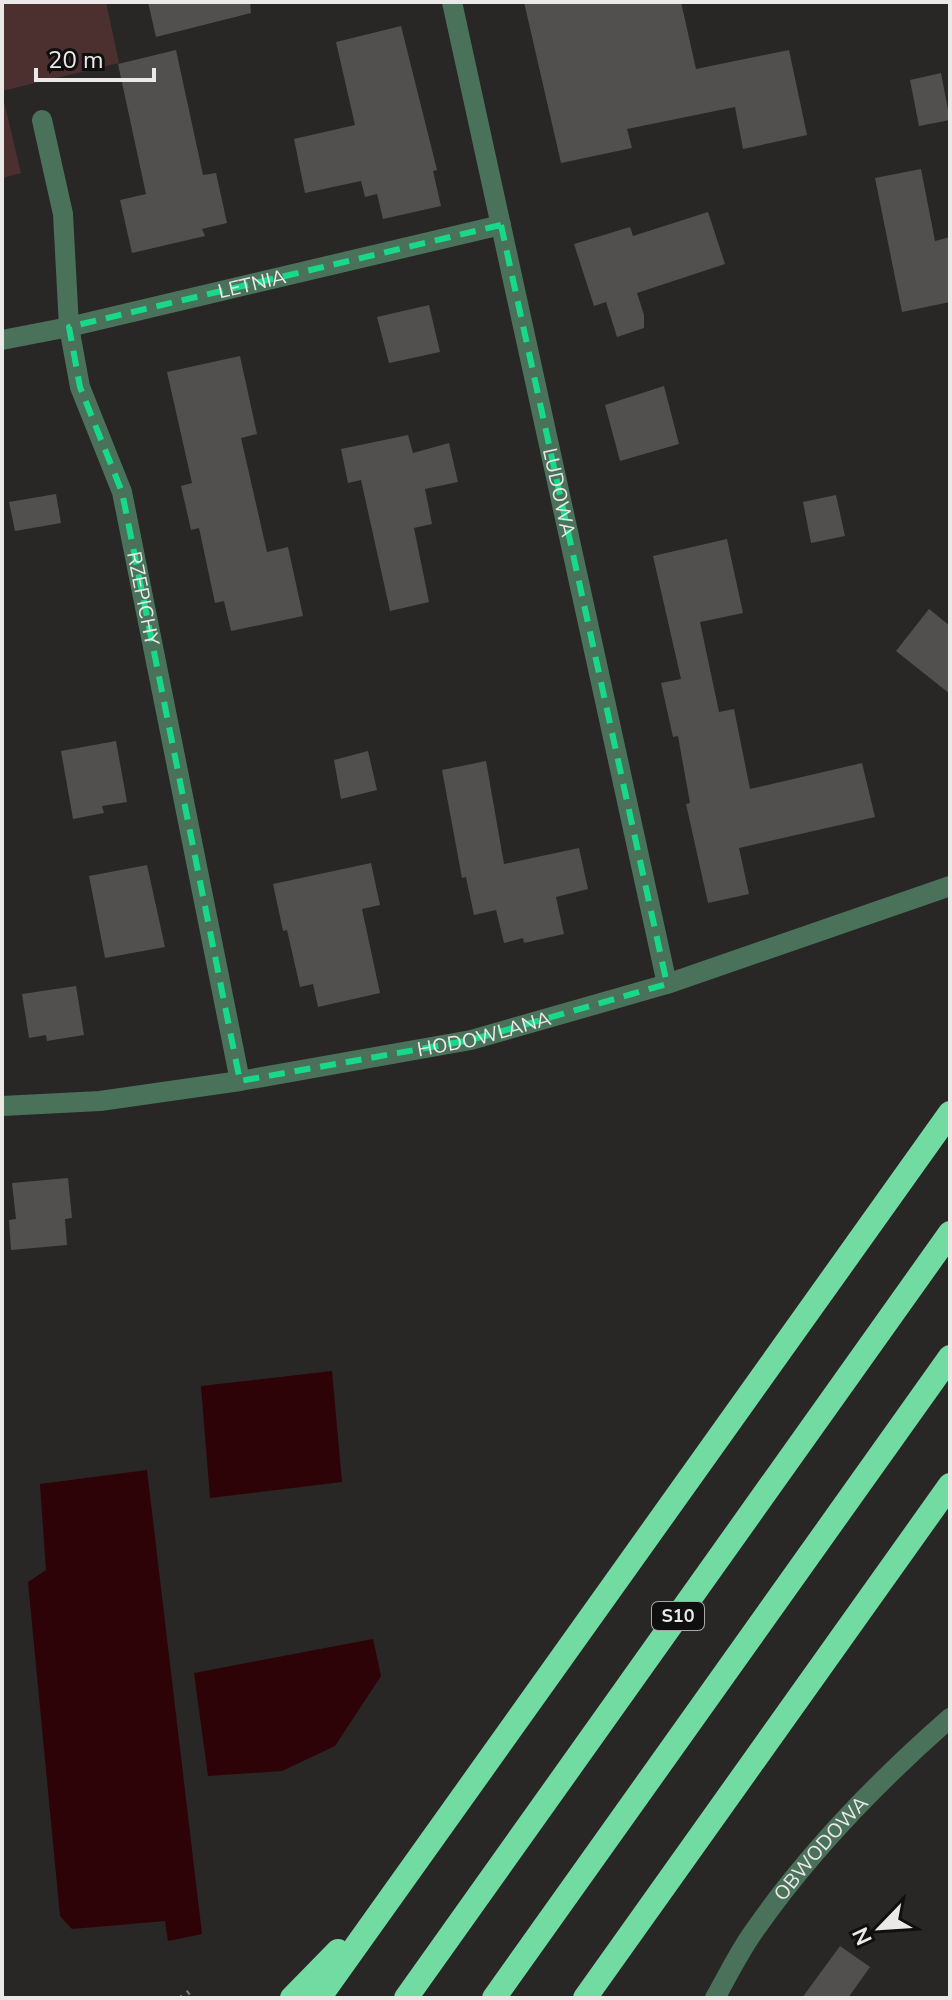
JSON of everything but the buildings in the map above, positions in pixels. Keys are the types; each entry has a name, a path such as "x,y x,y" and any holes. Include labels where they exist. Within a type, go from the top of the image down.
{"highway":[{"path":"319,1998 950,1113"},
{"name":"S10","path":"406,1998 950,1233"},
{"path":"494,1998 950,1357"},
{"path":"585,1998 950,1485"},
{"path":"292,1998 388,1901"},
{"path":"593,1998 612,1961"}],"street":[{"name":"LUDOWA","path":"452,2 667,984"},
{"name":"RZEPICHY","path":"42,120 63,214 69,327 80,387 122,492 240,1081"},
{"name":"LETNIA","path":"2,340 501,225"},
{"name":"HODOWLANA","path":"2,1106 100,1101 240,1081 471,1040 667,984 950,886"},
{"name":"OBWODOWA","path":"715,1998 752,1935 817,1851 879,1784 950,1718"}],"path":[{"path":"181,1998 193,1989"}],"highlighted area":[{"path":"501,225 667,984 471,1040 240,1081 122,492 80,387 69,327"}],"shaded area":[{"path":"2,2 106,2 119,63 2,91"},
{"path":"2,93 21,173 2,178"},
{"path":"332,1371 342,1482 210,1498 201,1386"},
{"path":"147,1470 202,1934 168,1941 165,1921 72,1929 60,1916 28,1582 46,1570 40,1484"},
{"path":"373,1639 381,1676 335,1746 282,1771 208,1776 194,1673"}]}
